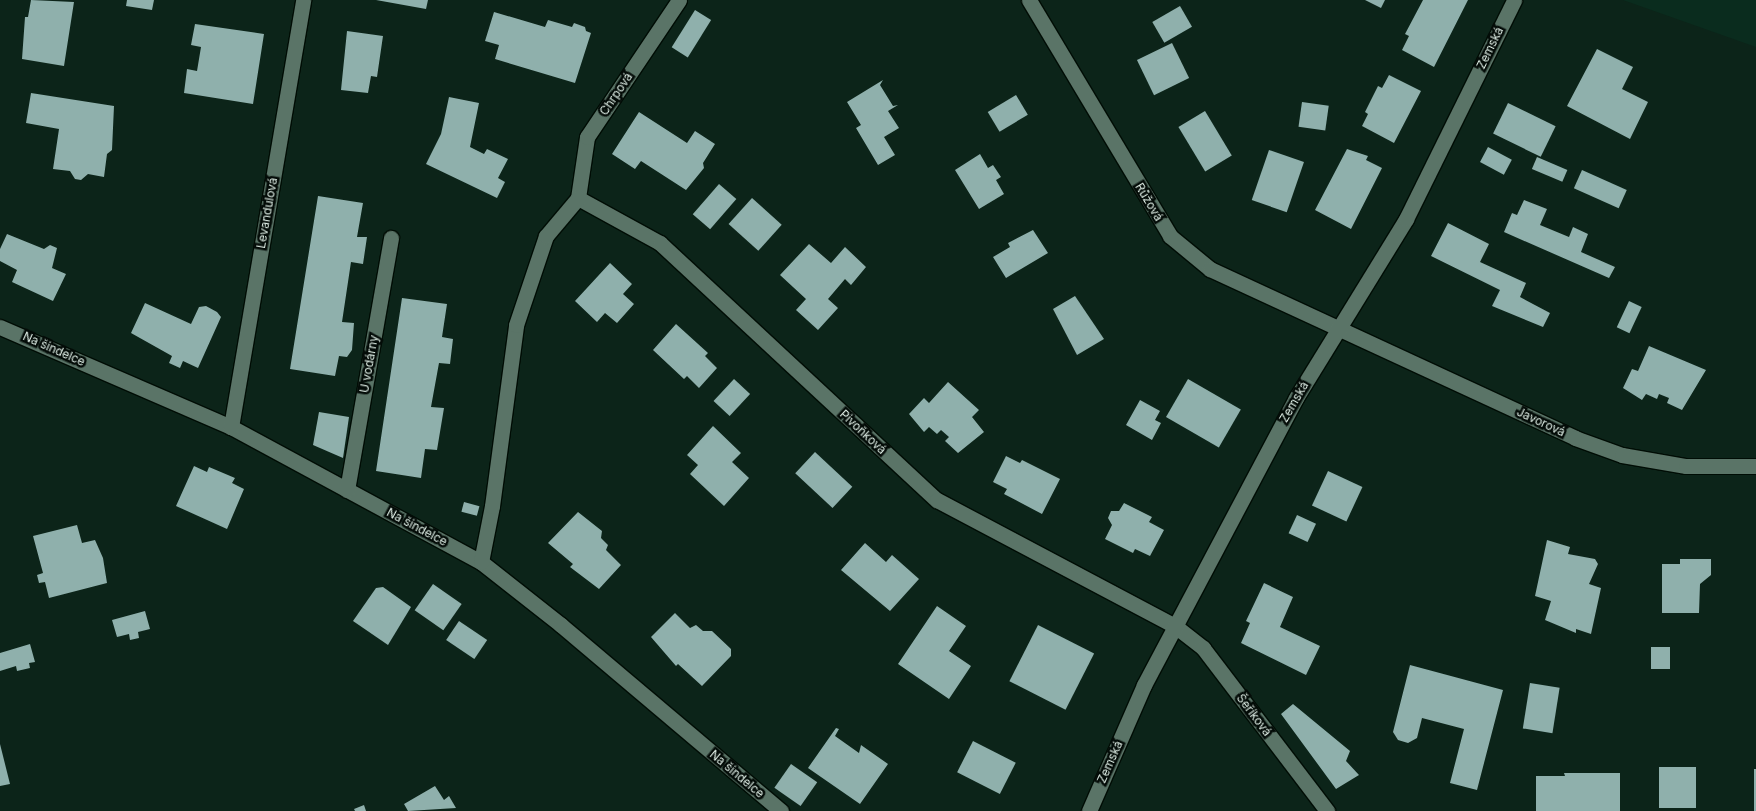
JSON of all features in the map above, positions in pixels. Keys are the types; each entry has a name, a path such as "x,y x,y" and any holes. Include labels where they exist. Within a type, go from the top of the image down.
{"street":[{"name":"Levandulová","path":"230,427 303,0"},
{"name":"Chrpová","path":"578,198 587,137 679,0"},
{"name":"Růžová","path":"1029,0 1170,236 1210,270 1340,328"},
{"name":"Zemská","path":"1089,811 1144,685 1296,398 1406,219 1514,0"},
{"path":"481,562 492,506 516,324 546,236 578,198"},
{"name":"Pivoňková","path":"578,198 660,243 937,500 1176,626"},
{"name":"U vodárny","path":"347,490 391,238"},
{"name":"Na šindelce","path":"0,327 230,427 481,562 561,625 781,811"},
{"name":"Javorová","path":"1340,328 1575,438 1622,455 1686,466 1756,466"},
{"name":"Šeříková","path":"1176,626 1203,648 1327,811"}],"shaded area":[{"path":"1623,0 1756,0 1756,47"}],"building":[{"path":"31,0 74,2 64,66 22,59 25,17 28,17"},
{"path":"127,0 154,0 152,10 126,6"},
{"path":"376,0 428,0 426,9"},
{"path":"1365,0 1385,0 1381,8"},
{"path":"1423,0 1468,0 1434,67 1402,50 1409,36 1405,34"},
{"path":"1180,6 1192,27 1164,43 1152,22"},
{"path":"695,10 711,20 688,57 672,47"},
{"path":"494,12 545,27 548,20 572,27 574,23 585,27 586,31 591,33 575,83 495,59 499,45 485,41"},
{"path":"195,24 264,34 253,104 184,93 187,69 197,71 201,47 191,45"},
{"path":"347,31 383,36 377,77 371,76 368,93 341,90"},
{"path":"1172,43 1189,78 1154,95 1137,60"},
{"path":"1597,49 1633,67 1622,89 1648,102 1630,139 1567,106"},
{"path":"1389,75 1421,91 1394,143 1362,126 1368,114 1365,112 1378,86 1382,88"},
{"path":"883,80 880,85 893,106 898,105 888,111 899,128 884,137 895,155 878,165 856,128 861,125 847,102"},
{"path":"31,93 114,106 112,150 107,154 104,177 88,174 81,180 75,179 70,171 53,169 59,129 26,123"},
{"path":"1016,95 1028,115 1000,132 988,112"},
{"path":"449,97 479,103 470,147 484,154 487,149 508,159 498,178 505,182 497,198 426,164 441,134"},
{"path":"1302,102 1329,106 1325,131 1299,127"},
{"path":"1508,103 1556,126 1541,157 1493,134"},
{"path":"1205,111 1232,156 1205,172 1178,127"},
{"path":"639,112 687,143 695,131 715,144 703,163 704,168 686,190 641,161 635,169 612,154"},
{"path":"1488,147 1512,160 1504,175 1480,162"},
{"path":"1347,149 1368,156 1366,160 1382,168 1351,229 1315,210"},
{"path":"1269,150 1304,162 1287,212 1252,200"},
{"path":"980,154 988,168 993,165 1001,177 996,180 1004,194 979,209 955,170"},
{"path":"1537,157 1567,170 1562,182 1532,169"},
{"path":"1582,170 1627,190 1619,208 1574,188"},
{"path":"719,184 736,199 710,229 693,214"},
{"path":"318,196 363,203 357,237 367,237 363,264 351,262 342,322 354,323 352,350 347,357 339,356 335,376 290,369"},
{"path":"752,198 782,225 758,251 729,224"},
{"path":"1524,200 1547,209 1540,225 1569,237 1573,227 1588,234 1581,252 1615,267 1609,278 1504,232 1512,213 1517,215"},
{"path":"1448,223 1489,244 1480,262 1526,283 1520,297 1550,313 1543,327 1492,306 1500,290 1431,256"},
{"path":"1033,230 1048,253 1006,278 993,257 1010,247 1008,243"},
{"path":"7,234 44,249 50,245 57,248 52,268 66,274 53,301 12,282 17,270 0,261 0,249"},
{"path":"809,244 831,263 845,247 866,267 851,285 845,279 828,299 838,308 818,330 796,310 806,299 780,275"},
{"path":"610,263 632,284 623,294 634,304 617,323 605,313 597,322 575,301"},
{"path":"1075,296 1104,339 1077,355 1053,309"},
{"path":"402,298 447,304 442,337 453,339 450,364 439,363 431,407 444,408 437,450 425,449 421,478 376,471"},
{"path":"1629,301 1642,307 1629,333 1617,327"},
{"path":"145,303 191,324 199,307 206,306 217,312 221,317 198,368 183,361 180,368 169,363 172,356 131,333"},
{"path":"676,324 708,353 705,356 717,368 699,388 687,376 684,379 653,350"},
{"path":"1649,346 1706,370 1682,410 1667,403 1669,398 1659,394 1657,399 1646,394 1642,400 1623,388 1632,369 1638,371"},
{"path":"734,379 750,394 730,416 714,401"},
{"path":"1188,379 1241,410 1219,448 1166,417"},
{"path":"948,382 979,410 972,417 984,432 958,453 945,441 949,437 941,430 937,434 929,427 924,432 909,414 924,398 929,403"},
{"path":"1140,400 1160,411 1155,420 1161,423 1152,440 1126,425"},
{"path":"319,412 349,417 343,458 313,445"},
{"path":"713,426 741,453 732,462 749,478 724,506 690,474 698,465 687,455"},
{"path":"815,452 852,487 833,508 795,473"},
{"path":"1006,456 1020,463 1022,460 1060,479 1042,514 1004,494 1007,489 993,482"},
{"path":"194,466 207,472 209,467 235,478 232,483 244,489 227,529 176,506"},
{"path":"1328,471 1362,487 1346,521 1312,505"},
{"path":"464,502 479,506 477,516 461,512"},
{"path":"1124,503 1152,517 1149,522 1164,530 1150,556 1135,549 1133,553 1105,539 1112,525 1108,518 1111,511 1119,511"},
{"path":"578,512 602,531 601,538 608,545 606,550 621,565 599,589 570,567 573,564 548,543"},
{"path":"1297,515 1316,524 1308,542 1289,533"},
{"path":"77,525 82,543 95,540 103,558 107,583 49,598 45,582 39,583 37,575 43,573 33,536"},
{"path":"1547,540 1570,547 1568,554 1595,559 1598,564 1589,584 1601,588 1591,634 1576,629 1576,633 1545,620 1551,601 1535,596"},
{"path":"865,543 886,562 892,555 919,579 890,611 841,570"},
{"path":"1680,559 1711,559 1711,575 1700,584 1699,613 1662,613 1662,564 1680,564"},
{"path":"1264,583 1293,597 1280,627 1320,646 1306,675 1241,643 1250,623 1246,621"},
{"path":"433,584 462,604 443,630 415,610"},
{"path":"383,587 411,607 388,645 353,621 376,588"},
{"path":"937,606 966,626 949,651 971,666 949,699 898,664"},
{"path":"145,611 150,629 138,632 139,638 130,640 129,634 117,637 112,620"},
{"path":"675,613 690,628 696,625 703,631 712,631 731,649 731,656 702,686 678,664 676,666 651,637"},
{"path":"459,621 487,640 474,659 446,640"},
{"path":"1038,625 1094,654 1066,710 1009,681"},
{"path":"30,644 35,662 29,663 30,668 17,671 16,666 0,671 0,653"},
{"path":"1651,647 1670,647 1670,669 1651,669"},
{"path":"1410,665 1503,690 1477,790 1450,783 1464,729 1422,718 1417,738 1408,743 1398,740 1393,732"},
{"path":"1530,683 1560,688 1552,733 1523,728"},
{"path":"1293,704 1350,751 1346,761 1359,775 1336,789 1281,714"},
{"path":"836,728 839,729 835,736 859,753 861,745 888,764 860,804 808,768"},
{"path":"973,741 1016,763 1000,794 957,772"},
{"path":"0,744 10,784 0,786"},
{"path":"791,764 817,782 801,806 774,788"},
{"path":"1659,767 1696,767 1696,808 1659,808"},
{"path":"1754,769 1756,769 1756,811 1754,811"},
{"path":"1564,773 1620,773 1620,811 1536,811 1536,776 1565,776"},
{"path":"435,786 444,800 449,796 456,808 408,811 404,804"},
{"path":"364,805 366,811 355,811 354,809"}]}
